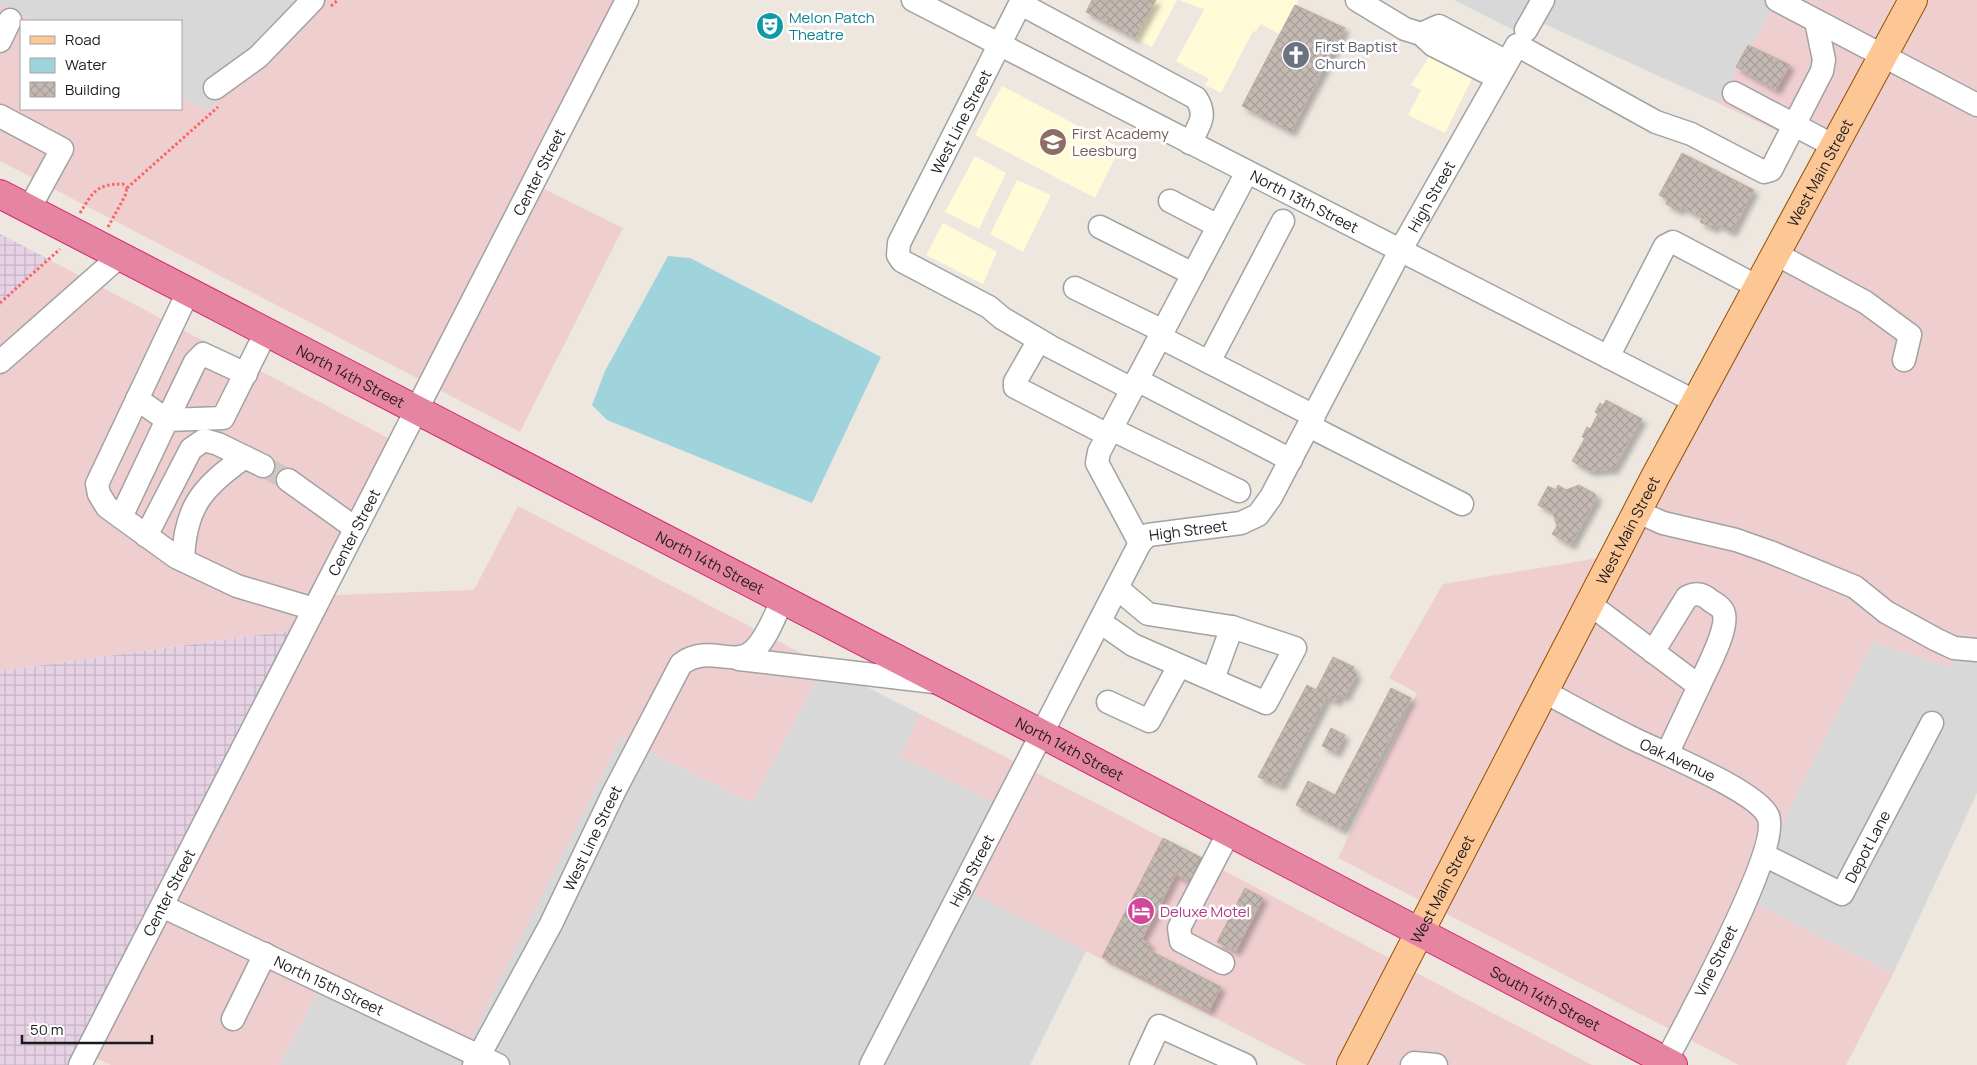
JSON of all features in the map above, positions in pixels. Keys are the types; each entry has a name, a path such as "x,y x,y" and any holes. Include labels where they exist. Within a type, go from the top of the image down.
{"highway":[{"name":"North 14th Street","path":"0,194 1419,931"},
{"name":"South 14th Street","path":"1419,931 1668,1064"}],"main road":[{"name":"West Main Street","path":"1351,1065 1419,931 1696,402 1913,0"}],"street":[{"path":"215,88 258,57 313,0"},
{"name":"Center Street","path":"80,1065 627,0"},
{"name":"North 13th Street","path":"913,0 1696,402"},
{"path":"1357,0 1405,29 1421,34 1433,44 1512,54 1648,118 1691,134 1764,172 1771,170 1822,71 1824,60 1816,21"},
{"name":"High Street","path":"871,1065 1140,543 1148,535 1241,523 1258,515 1271,497 1291,460 1400,251 1543,0"},
{"path":"1777,0 1977,106"},
{"path":"1022,2 1196,98 1202,107 1202,120 1190,143"},
{"name":"West Line Street","path":"1022,2 899,244 898,255 902,261 989,306 1002,318 1039,340"},
{"path":"0,41 10,20"},
{"path":"1734,92 1834,146"},
{"path":"0,116 62,149 29,209"},
{"path":"1140,543 1097,463 1099,452 1247,172"},
{"path":"1170,201 1218,226"},
{"path":"1209,362 1283,221"},
{"path":"1100,227 1193,274"},
{"path":"0,362 92,242"},
{"path":"1608,357 1665,246 1673,242 1758,287"},
{"path":"1776,254 1865,302 1910,335 1904,360"},
{"path":"1075,288 1161,334 1311,421 1462,504"},
{"path":"188,292 97,484 99,494 107,507 183,560 237,586 314,609"},
{"path":"137,399 167,420 223,418 266,332"},
{"path":"1239,491 1014,387 1039,340 1291,460"},
{"path":"121,518 195,362 203,354 246,374"},
{"path":"146,536 191,448 204,440 254,461 221,474 199,498 184,534 183,560"},
{"path":"288,480 355,528"},
{"path":"1638,512 1663,523 1736,540 1770,552 1855,587 1886,612 1935,640 1954,648 1977,650"},
{"path":"1100,622 1133,645 1266,703 1295,648 1232,627 1148,614 1117,588"},
{"path":"1653,652 1687,597 1694,593 1704,595 1719,606 1724,613 1724,625 1699,686 1667,754"},
{"path":"739,659 754,651 783,599"},
{"path":"1591,605 1699,686"},
{"path":"1213,679 1232,627"},
{"name":"West Line Street","path":"483,1062 614,792 681,664 689,658 705,654 943,683"},
{"path":"1108,702 1149,721 1179,666"},
{"name":"Oak Avenue","path":"1545,692 1737,790 1769,817 1770,827 1764,855"},
{"name":"Depot Lane","path":"1764,855 1842,894 1932,723"},
{"path":"1223,963 1181,941 1179,928 1229,832"},
{"name":"Vine Street","path":"1668,1064 1728,938 1764,855"},
{"name":"North 15th Street","path":"162,906 265,954 483,1062"},
{"path":"233,1019 265,954"},
{"path":"1140,1065 1160,1026 1245,1065"},
{"path":"1412,1065 1414,1063 1436,1065"}],"path":[{"path":"0,303 92,242 125,196 127,188 123,184 100,186 92,194 92,242"}],"shaded area":[{"path":"0,0 316,0 208,111 182,98 182,20 32,20 0,4"},
{"path":"316,0 623,0 532,183 623,228 520,432 0,161 0,4 32,20 20,20 20,110 182,110 182,98 208,111"},
{"path":"1156,0 1177,0 1152,47 1135,38"},
{"path":"1179,0 1299,0 1279,34 1261,24 1255,32 1253,31 1221,93 1205,85 1209,79 1176,61 1206,6 1203,9"},
{"path":"1454,0 1778,0 1718,103 1540,22 1531,39"},
{"path":"1778,0 1902,0 1820,151 1718,103"},
{"path":"1925,0 1977,0 1977,642 1948,667 1873,642 1745,898 1893,974 1846,1065 1739,1065 1441,911"},
{"path":"1435,48 1478,67 1445,133 1408,115 1421,90 1411,85"},
{"path":"1002,86 1120,148 1095,198 975,135"},
{"path":"975,156 1006,173 979,229 945,212"},
{"path":"1017,180 1051,195 1023,252 990,234"},
{"path":"943,223 997,252 983,284 926,255"},
{"path":"0,234 48,259 0,306"},
{"path":"48,259 405,447 332,592 335,595 474,590 518,506 824,665 752,803 621,737 462,1056 321,986 279,1065 111,1065 87,1054 310,628 0,671 0,306"},
{"path":"1604,557 1423,902 1338,858 1417,693 1389,678 1443,584"},
{"path":"310,628 81,1065 0,1065 0,671"},
{"path":"1873,642 1948,667 1977,642 1977,793 1893,974 1745,898"},
{"path":"824,665 920,714 900,756 1004,808 963,887 1086,951 1030,1065 279,1065 321,986 462,1055 621,737 752,803"},
{"path":"920,714 1096,803 1393,960 1340,1065 1306,1065 962,887 1004,808 900,756"},
{"path":"1411,970 1592,1065 1362,1065"}],"water":[{"path":"668,256 690,258 881,357 812,503 607,420 592,405 605,371"}],"building":[{"path":"1092,0 1156,0 1135,38 1086,12"},
{"path":"1295,5 1345,28 1291,132 1242,106"},
{"path":"1748,45 1790,65 1776,90 1736,67"},
{"path":"1682,153 1754,190 1732,232 1716,224 1714,229 1700,222 1702,217 1681,207 1679,211 1666,204 1668,200 1659,195"},
{"path":"1606,400 1642,419 1614,469 1590,471 1572,461 1585,438 1582,437 1587,427 1590,429 1598,414 1595,412 1600,403 1603,405"},
{"path":"1558,485 1566,490 1579,485 1595,494 1597,498 1571,545 1552,534 1557,526 1553,513 1538,505 1548,486 1556,490"},
{"path":"1333,657 1354,667 1352,671 1357,674 1345,697 1340,695 1336,702 1327,697 1281,786 1258,777 1307,685 1316,690"},
{"path":"1391,688 1411,698 1343,830 1296,805 1308,781 1335,795"},
{"path":"1331,728 1345,735 1336,753 1322,746"},
{"name":"Deluxe Motel","path":"1163,838 1204,859 1191,883 1176,874 1142,939 1150,944 1147,949 1221,987 1209,1011 1102,957"},
{"path":"1245,888 1263,898 1236,951 1217,942"}],"tunnel":[{"path":"263,466 288,480"}],"place":[{"name":"Melon Patch Theatre","path":"770,26"},
{"name":"First Baptist Church","path":"1296,55"},
{"name":"First Academy Leesburg","path":"1053,142"},
{"name":"Deluxe Motel","path":"1141,911"}]}
